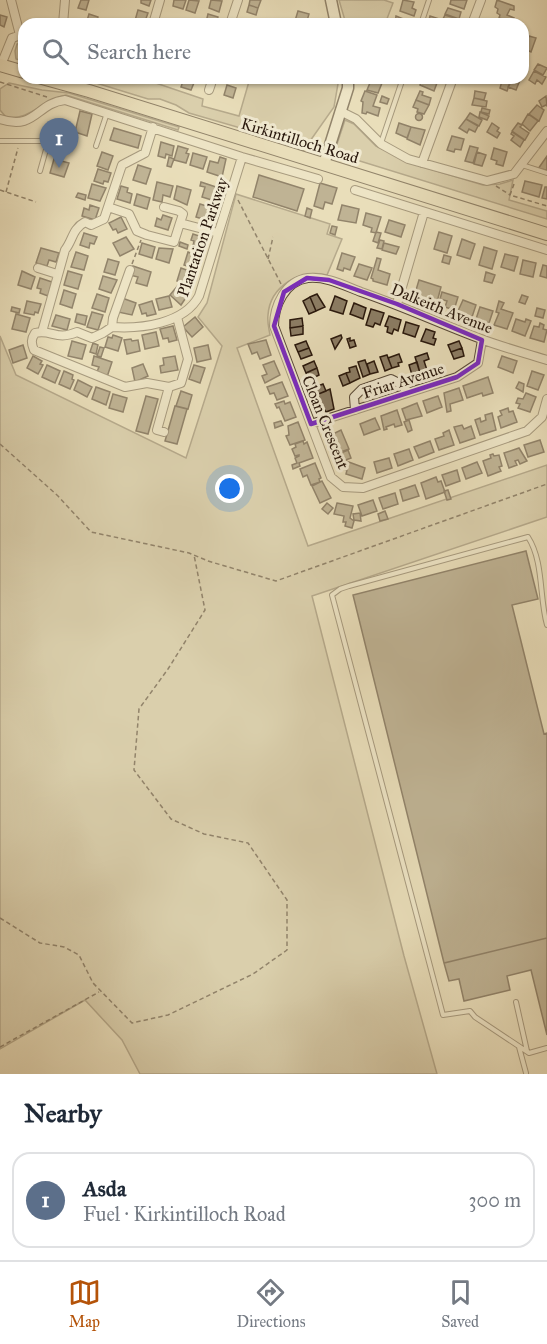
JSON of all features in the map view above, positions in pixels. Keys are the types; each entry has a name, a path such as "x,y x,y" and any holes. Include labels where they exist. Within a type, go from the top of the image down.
{"main road":[{"path":"0,66 18,70"},
{"name":"Kirkintilloch Road","path":"64,84 547,234"}],"street":[{"path":"11,0 18,22"},
{"path":"63,18 64,0"},
{"path":"155,18 160,0"},
{"path":"232,18 238,0"},
{"path":"331,0 335,18"},
{"path":"474,18 481,0"},
{"path":"0,66 9,43 12,38 18,36"},
{"path":"209,90 211,84"},
{"path":"324,165 348,84"},
{"path":"422,163 451,84"},
{"path":"0,119 23,123 60,100"},
{"name":"Kirkintilloch Road","path":"60,100 242,157 318,178"},
{"path":"340,111 356,119 381,144 408,159 487,182 514,174 547,131"},
{"path":"153,128 146,153 122,165 105,219 91,225 85,222 75,229 57,274 42,332 35,333 31,339 34,350 125,387 147,383 169,387 157,430 164,432"},
{"name":"Plantation Parkway","path":"42,332 65,337 77,332 92,338 112,327 132,328 177,317 193,307 199,296 242,157"},
{"path":"355,190 547,250"},
{"path":"108,207 129,214 137,231 174,242 183,214 164,207"},
{"path":"397,304 424,212"},
{"path":"180,223 218,233"},
{"path":"38,268 57,274"},
{"path":"112,327 130,270"},
{"name":"Dalkeith Avenue","path":"285,292 307,278 329,280 397,304 482,340 547,360"},
{"name":"Cloan Crescent","path":"285,292 275,309 274,326 331,477 343,487 363,488 527,431 542,417 547,399"},
{"name":"Plantation Parkway","path":"169,387 182,382 188,359 177,317"},
{"name":"Friar Avenue","path":"311,424 457,377 478,363 482,340"},
{"path":"355,410 354,397 362,389 391,379 401,384 406,392"}],"lane":[{"path":"423,18 429,0"},
{"path":"381,144 401,84"},
{"path":"96,146 107,113"},
{"path":"0,141 45,141 48,146 40,171"},
{"path":"520,168 547,173"},
{"path":"547,625 542,608 538,566 533,545 528,537 350,585 332,595 443,1015 470,1011 475,1017 527,1052 547,1048"},
{"path":"516,1002 527,1052"},
{"path":"519,1046 526,1073"}],"path":[{"path":"0,82 60,100"},
{"path":"510,195 520,168"},
{"path":"487,182 510,195 547,206"},
{"path":"232,189 285,292"},
{"path":"0,190 36,202"},
{"path":"130,270 143,234"},
{"path":"268,260 273,237"},
{"path":"0,444 58,496 91,532 194,555 276,581 547,484"},
{"path":"0,918 40,943 64,947 79,955 93,983 132,1023 168,1015 253,974 287,950 287,900 248,843 204,834 171,819 134,770 139,709 206,610 194,555"},
{"path":"0,1047 101,992"}],"highlighted area":[{"path":"307,278 329,280 397,304 482,340 478,363 457,377 311,424 274,326 284,292"}],"shaded area":[{"path":"339,0 384,0 393,3 387,18 344,18"},
{"path":"18,44 18,60 15,51"},
{"path":"9,83 69,93 179,127 178,130 66,95 23,116 6,117 0,110 0,89"},
{"path":"99,84 159,84 203,99 202,106 239,116 248,84 338,84 334,107 303,151 261,134 189,113 160,99 148,99"},
{"path":"345,120 354,124 376,146 420,166 483,185 500,184 513,180 509,200 547,211 547,219 334,153"},
{"path":"236,194 330,224 327,234 342,239 327,275 307,274 297,277 288,282 274,296 268,315 270,335 237,348 308,546 547,465 547,517 312,596 404,956 437,1074 140,1074 122,1040 85,1000 0,1049 0,336 16,375 186,458 222,346 198,317 207,303"}],"building":[{"path":"81,0 89,0 86,10 78,8"},
{"path":"141,0 151,0 149,6 141,3"},
{"path":"174,0 186,0 183,9 173,6"},
{"path":"189,0 199,1 195,13 186,10"},
{"path":"211,0 222,1 219,12 209,8"},
{"path":"250,0 261,0 258,8 249,5"},
{"path":"403,0 414,2 412,8 416,10 414,16 400,11"},
{"path":"451,0 467,0 464,9 450,4"},
{"path":"497,0 514,6 514,10 510,9 507,15 514,18 499,18 498,9 495,7"},
{"path":"249,5 258,8 256,15 247,12"},
{"path":"448,8 461,12 459,18 445,14"},
{"path":"138,10 148,13 146,18 136,18"},
{"path":"298,11 309,14 308,18 296,18"},
{"path":"89,14 98,17 98,18 88,18"},
{"path":"208,14 218,17 218,18 207,18"},
{"path":"0,15 7,17 4,27 0,25"},
{"path":"529,36 536,38 531,52 529,51"},
{"path":"538,64 547,68 543,75 534,70"},
{"path":"534,71 546,77 542,84 537,80 535,84 529,80"},
{"path":"182,84 194,84 191,90 181,87"},
{"path":"370,84 382,84 378,93 367,90"},
{"path":"420,84 437,84 434,91"},
{"path":"501,84 510,84 507,91 500,88"},
{"path":"509,84 518,84 516,90 508,87"},
{"path":"227,85 236,88 233,98 224,95"},
{"path":"365,91 377,95 373,106 380,108 378,116 367,112 362,113 363,102 361,101"},
{"path":"420,91 423,92 422,95 431,98 429,105 416,100"},
{"path":"475,91 486,93 484,100 474,98"},
{"path":"382,96 389,99 387,104 380,102"},
{"path":"546,96 547,106 542,107 539,101"},
{"path":"474,98 487,101 486,107 472,105"},
{"path":"416,100 429,105 424,114 417,112 418,109 413,107"},
{"path":"537,105 544,110 539,121 529,114"},
{"path":"482,108 490,110 489,114 481,112"},
{"path":"80,111 92,114 87,136 75,132"},
{"path":"480,112 489,116 487,120 479,117"},
{"path":"419,113 423,117 419,121 415,117"},
{"path":"470,113 482,120 479,126 466,119"},
{"path":"528,114 538,121 530,131 522,124"},
{"path":"466,119 478,126 475,132 469,129 467,133 459,128"},
{"path":"399,123 411,127 407,138 396,133"},
{"path":"492,123 499,128 497,131 500,133 497,138 487,132"},
{"path":"518,123 529,133 525,140 512,131"},
{"path":"411,127 425,130 420,145 407,139"},
{"path":"114,128 141,136 138,148 110,140"},
{"path":"512,132 524,140 520,147 511,140 514,136"},
{"path":"452,136 464,139 461,150 455,149 454,152 447,150"},
{"path":"161,142 174,146 172,156 166,154 165,158 158,156"},
{"path":"178,146 188,149 186,163 174,160"},
{"path":"470,146 478,148 473,163 465,161"},
{"path":"494,148 507,152 503,166 491,159"},
{"path":"102,152 113,156 108,170 97,166"},
{"path":"477,152 486,155 482,166 474,164"},
{"path":"193,153 207,157 203,169 190,165"},
{"path":"547,156 547,170 538,169"},
{"path":"169,157 174,159 171,167 167,166"},
{"path":"220,157 226,159 222,177 207,172 210,161 218,163"},
{"path":"54,159 69,163 64,177 50,173"},
{"path":"138,165 151,169 146,184 133,180"},
{"path":"98,169 111,173 108,182 104,181 103,184 94,181"},
{"path":"259,175 304,189 297,211 253,197"},
{"path":"525,181 542,185 539,197 522,192"},
{"path":"157,182 173,186 170,197 163,195 162,202 153,200"},
{"path":"201,182 219,188 215,201 202,197 205,187 200,186"},
{"path":"320,183 337,188 332,204 325,202 323,209 314,206"},
{"path":"92,184 106,188 100,201 88,198"},
{"path":"121,186 128,188 127,192 132,194 130,203 117,199"},
{"path":"177,186 191,190 187,205 174,199"},
{"path":"545,187 547,187 547,199 542,198"},
{"path":"78,193 86,195 85,200 76,197"},
{"path":"137,194 150,198 147,209 134,205"},
{"path":"200,204 213,208 209,221 196,217"},
{"path":"90,205 99,208 95,220 82,216 84,208 89,210"},
{"path":"342,205 359,209 356,223 338,220"},
{"path":"307,208 312,210 310,218 305,216"},
{"path":"366,213 381,217 376,233 371,232 372,228 363,225"},
{"path":"163,215 172,218 168,230 155,226 157,218 161,220"},
{"path":"121,217 127,229 118,233 109,223"},
{"path":"389,220 405,225 401,237 385,232"},
{"path":"332,226 337,227 335,235 330,233"},
{"path":"376,232 381,233 378,243 373,241"},
{"path":"439,232 452,236 447,253 434,249"},
{"path":"84,233 97,237 94,244 90,243 89,248 80,245"},
{"path":"193,234 205,238 202,249 193,246 194,241 191,240"},
{"path":"126,237 134,249 120,256 113,243"},
{"path":"462,239 475,244 470,259 457,255"},
{"path":"380,240 384,241 382,249 377,248"},
{"path":"180,242 188,245 187,249 179,246"},
{"path":"142,243 155,247 152,258 139,254"},
{"path":"384,243 399,247 396,254 382,250"},
{"path":"484,247 497,251 492,269 479,265"},
{"path":"41,248 59,253 56,262 49,260 47,266 36,263"},
{"path":"159,248 173,249 169,263 156,259"},
{"path":"76,252 88,256 84,270 71,267"},
{"path":"188,252 197,256 196,259 199,260 196,269 184,265"},
{"path":"342,253 355,257 350,270 337,269"},
{"path":"505,254 518,257 514,271 501,267"},
{"path":"444,255 451,257 449,264 442,262"},
{"path":"377,258 381,259 378,270 390,274 387,285 373,281 371,278"},
{"path":"108,259 119,262 115,275 104,272"},
{"path":"523,260 536,263 533,277 520,274"},
{"path":"359,264 372,268 367,280 354,276"},
{"path":"543,265 547,266 547,278 540,276"},
{"path":"133,266 151,272 147,286 136,283 138,277 130,275"},
{"path":"181,268 192,272 190,285 177,281"},
{"path":"22,271 35,277 31,289 18,285"},
{"path":"68,271 82,275 78,289 64,285"},
{"path":"486,272 495,275 492,283 484,281"},
{"path":"103,276 117,280 111,293 99,289"},
{"path":"40,278 52,282 48,296 40,293 41,289 37,288"},
{"path":"419,280 441,287 437,302 417,296"},
{"path":"179,284 189,293 181,305 170,295"},
{"path":"64,290 76,294 72,308 60,304"},
{"path":"442,292 458,297 454,310 445,307 447,301 440,299"},
{"path":"97,294 109,298 105,312 92,308"},
{"path":"317,294 325,307 316,311 310,297"},
{"path":"522,295 528,297 525,304 519,302"},
{"path":"169,296 172,307 159,310 156,299"},
{"path":"335,296 347,301 343,314 330,310"},
{"path":"310,297 316,311 309,314 303,301"},
{"path":"122,298 136,303 132,315 118,312"},
{"path":"463,300 476,305 472,317 458,311"},
{"path":"27,301 41,304 38,313 35,312 34,315 24,313"},
{"path":"152,301 156,314 147,316 146,313 142,314 139,305"},
{"path":"499,301 504,303 501,309 513,313 507,329 494,325 499,313 496,312"},
{"path":"354,303 366,308 363,319 350,314"},
{"path":"12,307 20,309 19,313 11,311"},
{"path":"480,307 493,311 489,323 476,319"},
{"path":"537,308 545,310 543,318 535,316"},
{"path":"371,309 384,313 380,325 375,323 373,327 366,325"},
{"path":"92,312 103,315 98,330 87,327"},
{"path":"16,314 30,318 26,332 12,329"},
{"path":"77,314 87,316 85,325 75,322"},
{"path":"56,315 70,319 67,330 52,326"},
{"path":"389,316 401,320 398,331 394,329 392,334 387,332 388,327 385,326"},
{"path":"195,317 203,327 192,337 183,327"},
{"path":"302,318 303,326 290,328 290,320"},
{"path":"516,319 531,321 525,336 512,331"},
{"path":"406,322 419,326 415,337 403,333"},
{"path":"540,323 544,325 543,329 547,330 544,342 530,338 534,326 539,327"},
{"path":"173,326 177,340 169,342 168,338 163,339 160,329"},
{"path":"303,326 303,334 291,336 290,328"},
{"path":"426,329 435,332 434,345 421,341"},
{"path":"156,332 159,346 145,349 142,335"},
{"path":"113,335 122,338 118,351 105,347 108,337 112,338"},
{"path":"341,335 342,338 335,349 331,339"},
{"path":"350,338 350,341 354,340 356,346 350,348 347,339"},
{"path":"131,339 132,341 138,340 140,351 127,354 124,340"},
{"path":"266,340 271,355 260,359 257,352 252,354 248,344"},
{"path":"72,341 86,345 82,359 68,356"},
{"path":"306,341 309,348 298,352 295,345"},
{"path":"459,341 462,348 451,352 448,345"},
{"path":"93,343 98,345 96,354 90,352"},
{"path":"23,345 27,358 13,363 9,350"},
{"path":"208,345 211,359 197,362 194,348"},
{"path":"100,347 104,348 101,357 97,356"},
{"path":"309,348 312,355 301,359 298,352"},
{"path":"462,348 464,356 454,359 451,352"},
{"path":"427,353 429,359 424,361 427,370 420,373 415,357"},
{"path":"399,354 402,362 398,363 399,366 392,368 388,358"},
{"path":"387,355 392,368 385,371 380,357"},
{"path":"33,356 42,361 40,364 43,365 38,374 27,368"},
{"path":"94,356 112,362 107,377 96,374 99,367 92,365"},
{"path":"175,356 178,370 161,373 160,366 164,365 163,358"},
{"path":"502,356 517,361 513,373 498,367"},
{"path":"365,360 370,374 363,377 358,362"},
{"path":"274,361 280,375 265,383 262,376 267,374 263,365"},
{"path":"314,361 317,368 306,373 303,366"},
{"path":"374,361 378,372 370,374 367,364"},
{"path":"417,362 420,373 412,375 409,365"},
{"path":"143,364 148,376 135,382 132,368"},
{"path":"47,365 60,371 55,383 42,377"},
{"path":"194,365 205,368 200,383 189,379"},
{"path":"356,366 360,378 350,383 346,373 350,372 349,368"},
{"path":"317,368 319,375 309,380 306,373"},
{"path":"64,371 73,375 74,380 70,389 59,384"},
{"path":"532,371 544,375 538,390 527,386"},
{"path":"346,373 350,383 343,386 339,376"},
{"path":"488,377 493,393 483,396 482,393 467,398 463,386"},
{"path":"78,380 92,387 87,397 74,390"},
{"path":"282,382 288,396 277,400 274,393 270,394 267,387"},
{"path":"519,382 524,384 523,392 516,388"},
{"path":"323,384 326,391 316,395 313,388"},
{"path":"96,387 110,392 106,405 92,399"},
{"path":"459,388 463,400 450,404 451,411 447,412 444,393"},
{"path":"330,389 334,409 326,412 316,395"},
{"path":"181,391 192,395 188,409 176,406"},
{"path":"526,393 536,397 530,412 518,408 520,404 516,403 518,398 523,399"},
{"path":"113,394 127,398 123,412 109,408"},
{"path":"146,396 158,399 148,434 136,431"},
{"path":"438,396 442,407 427,413 423,401"},
{"path":"284,401 285,404 290,402 296,417 285,421 279,407 277,408 275,404"},
{"path":"417,403 422,416 406,420 402,409"},
{"path":"175,406 187,409 177,444 165,441"},
{"path":"508,408 509,412 513,411 517,422 501,428 498,417 502,415 500,411"},
{"path":"397,410 402,425 395,427 394,424 384,430 381,416"},
{"path":"492,413 496,430 480,435 475,420 480,418 481,422 486,420 485,415"},
{"path":"375,418 380,429 364,435 360,424"},
{"path":"409,420 412,430 408,432 404,422"},
{"path":"281,421 283,425 275,428 274,423"},
{"path":"298,422 305,440 290,445 286,436 289,435 288,426"},
{"path":"462,425 464,429 471,426 475,438 460,443 454,427"},
{"path":"341,430 349,449 338,453 332,438 334,438 333,434"},
{"path":"449,430 454,445 439,450 435,439 444,436 443,433"},
{"path":"540,440 544,452 528,457 524,445"},
{"path":"303,441 304,444 307,442 313,458 299,463 300,466 293,469 292,465 297,463 295,458 299,455 295,456 292,449 296,447 295,444"},
{"path":"430,441 434,452 419,458 414,447"},
{"path":"519,448 527,461 520,464 518,460 515,461 517,465 509,468 504,453"},
{"path":"409,449 413,460 398,466 394,454"},
{"path":"348,450 351,458 343,461 341,453"},
{"path":"490,455 494,456 499,455 501,471 488,476 483,461 491,458"},
{"path":"389,458 392,468 377,473 374,462"},
{"path":"346,461 365,468 362,479 346,474 347,470 343,469"},
{"path":"477,462 482,473 466,479 462,468"},
{"path":"315,463 321,478 320,482 311,485 307,475 303,477 300,469"},
{"path":"457,470 460,481 446,486 442,475"},
{"path":"436,477 438,482 441,481 445,492 426,499 421,483"},
{"path":"322,481 331,498 320,503 312,486"},
{"path":"415,485 419,496 403,501 400,490"},
{"path":"448,490 451,499 447,500 444,491"},
{"path":"395,493 398,504 383,509 379,498"},
{"path":"373,500 377,511 362,516 358,505"},
{"path":"327,503 333,508 328,514 322,509"},
{"path":"337,503 353,506 350,518 354,521 352,528 345,526 344,516 334,514"},
{"path":"385,511 388,519 380,521 378,514"},
{"path":"360,513 361,521 354,520 353,514"},
{"path":"526,551 538,599 512,605 544,734 547,733 547,938 444,963 353,595"},
{"path":"547,938 547,1035 531,970 507,976 510,990 464,1001 459,979 449,981 444,963"}],"place":[{"name":"Asda","path":"59,168"}]}
